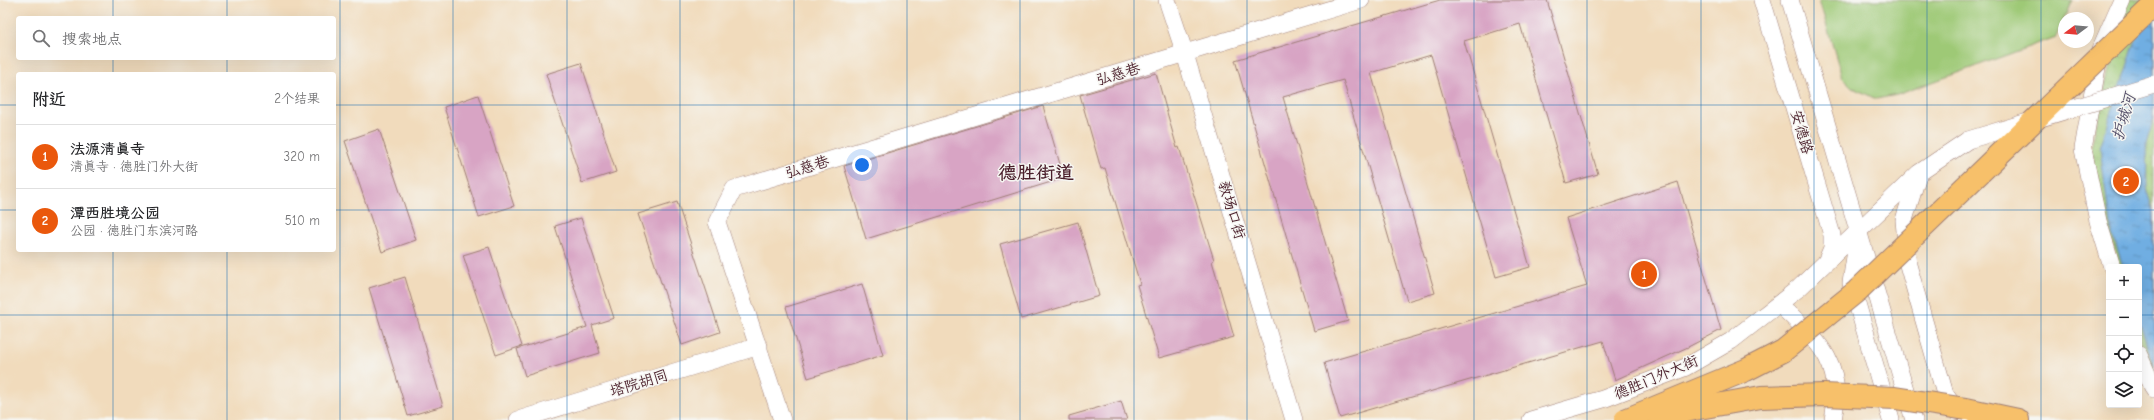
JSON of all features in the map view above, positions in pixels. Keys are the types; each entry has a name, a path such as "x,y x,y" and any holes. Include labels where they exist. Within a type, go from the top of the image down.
{"highway":[{"path":"1625,420 1746,370 1783,351 1817,326 1857,291 2154,5"},
{"path":"1647,420 1694,409 1761,398 1824,394 1895,398 1966,409 2018,420"}],"street":[{"name":"教场口街","path":"1167,0 1185,54 1294,420"},
{"name":"弘慈巷","path":"782,420 759,346 717,222 734,188 1361,0"},
{"name":"安德路","path":"1762,0 1832,235 1832,248 1825,264"},
{"name":"安德路","path":"1790,0 1914,420"},
{"path":"2111,264 2098,221 2083,149 2100,50 2122,0"},
{"name":"德胜门外大街","path":"1531,420 1603,399 1686,367 1730,341 1780,305 1825,264 1919,173 1968,140 2154,84"},
{"path":"1919,173 1904,220 1908,265 1945,394 1963,420"},
{"path":"1859,231 1851,283 1891,420"},
{"path":"1780,305 1817,340 1828,357 1835,383 1837,403 1833,420"},
{"name":"塔院胡同","path":"518,420 759,346"},
{"path":"2142,362 2154,390"}],"green space":[{"path":"1819,0 2072,0 2067,12 2058,12 2058,32 2056,37 1897,95 1876,99 1852,87 1842,77"},
{"path":"2129,0 2154,0 2154,380 2142,348 2142,264 2118,264 2105,214 2091,148 2121,17"}],"water":[{"name":"护城河","path":"2149,0 2154,0 2154,117 2146,143 2147,188 2154,211 2154,368 2142,330 2142,264 2122,264 2110,225 2100,148"}],"building":[{"path":"1440,0 1547,0 1598,174 1566,183 1520,24 1464,41 1530,267 1496,277 1431,55 1371,73 1435,293 1407,301 1343,80 1283,97 1348,321 1314,331 1235,60"},
{"path":"581,63 616,172 582,183 546,74"},
{"path":"1156,73 1177,148 1179,147 1214,260 1212,261 1234,337 1159,358 1137,285 1140,284 1105,168 1101,169 1080,95"},
{"path":"478,95 514,206 479,217 444,107"},
{"path":"1043,106 1064,178 866,239 844,166"},
{"path":"379,129 416,240 382,252 345,141"},
{"path":"1678,182 1721,330 1688,347 1615,380 1603,341 1340,418 1324,363 1587,286 1566,218"},
{"path":"677,202 720,332 682,345 638,214"},
{"path":"581,218 614,318 592,325 600,353 525,376 517,349 587,327 555,226"},
{"path":"1078,222 1099,296 1021,319 1000,244"},
{"path":"489,247 522,346 496,355 463,255"},
{"path":"405,277 443,406 408,416 369,288"},
{"path":"862,284 883,355 808,378 786,307"},
{"path":"1121,401 1127,420 1069,420 1069,416"}],"place":[{"name":"潭西胜境公园","path":"2126,181"},
{"name":"法源清真寺","path":"1644,274"}],"district":[{"name":"德胜街道","path":"1036,173"}]}
